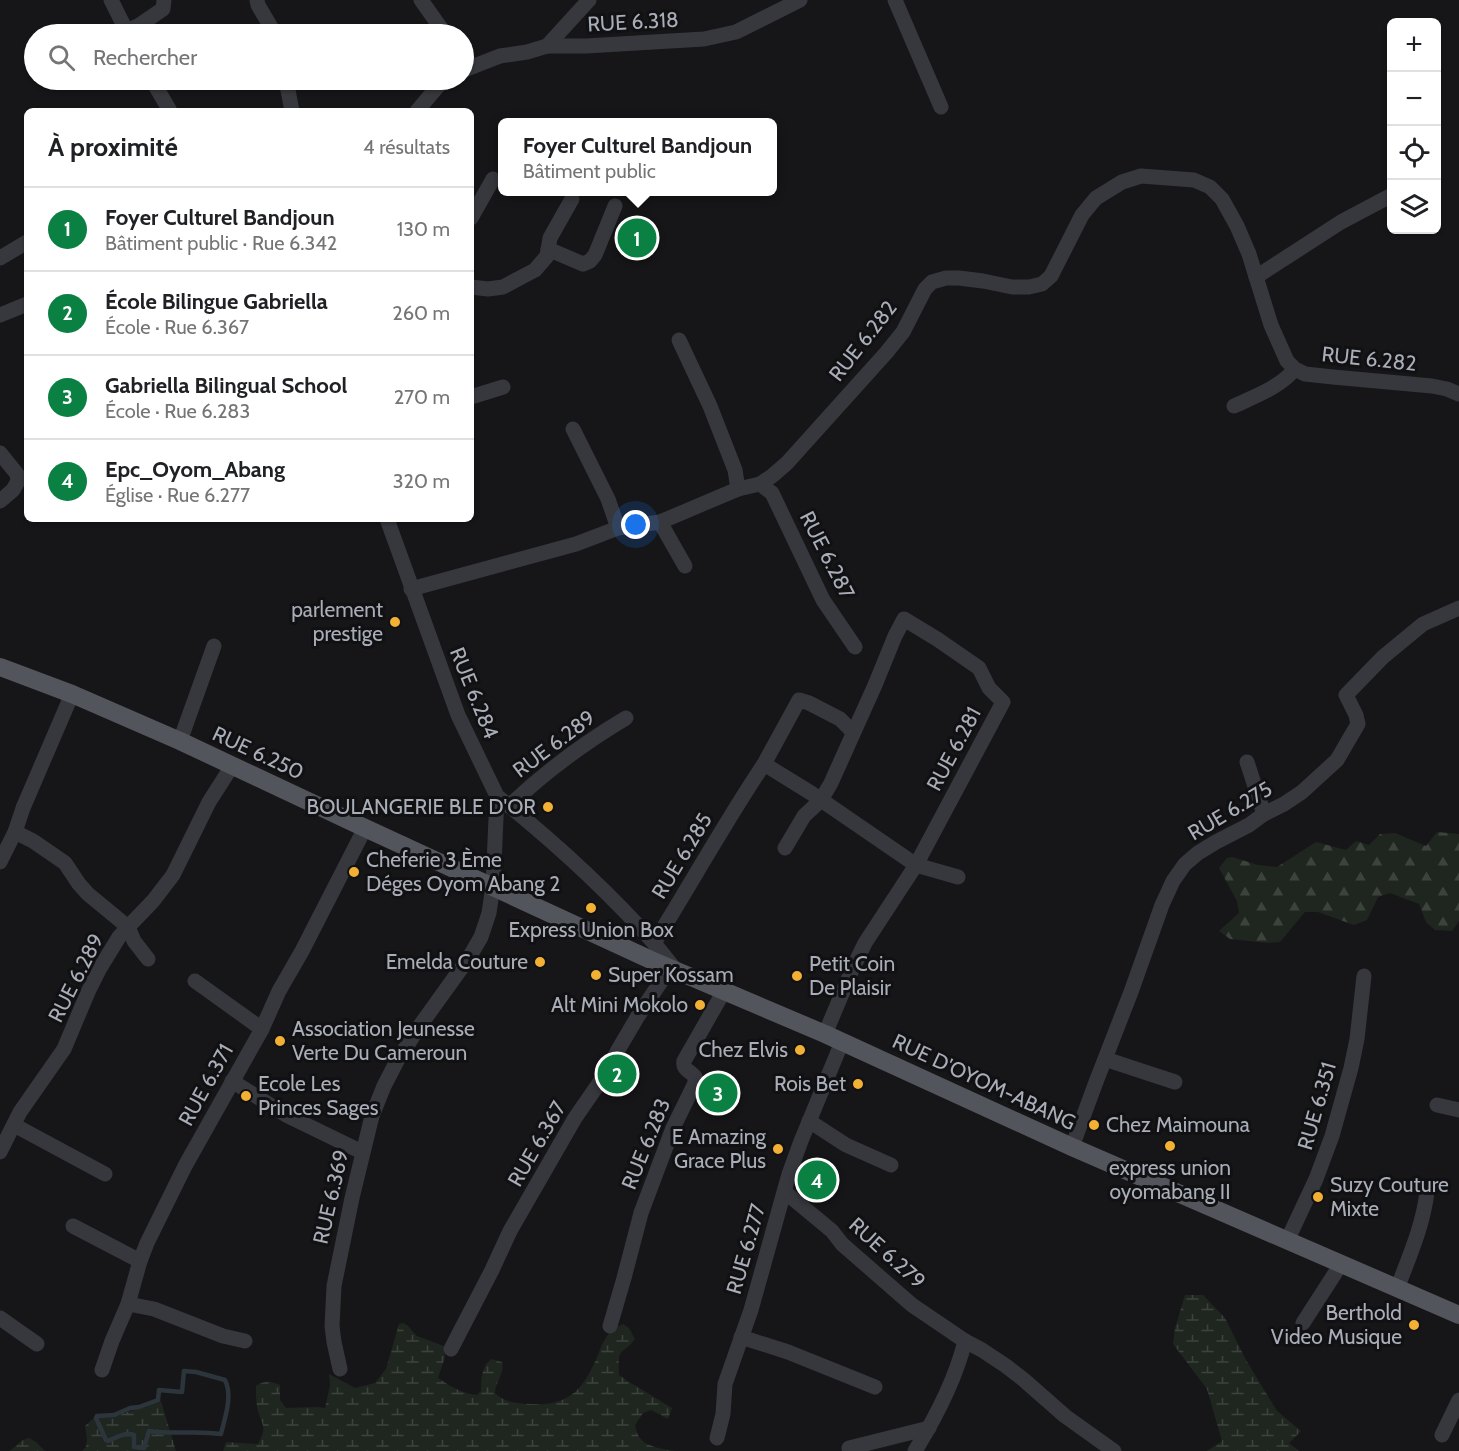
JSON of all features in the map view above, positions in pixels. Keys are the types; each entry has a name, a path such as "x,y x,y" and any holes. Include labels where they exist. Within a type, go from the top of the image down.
{"main road":[{"name":"RUE 6.250","path":"0,667 72,694 180,741 493,886"},
{"name":"RUE D'OYOM-ABANG","path":"493,886 1072,1147 1459,1315"}],"street":[{"path":"111,0 123,24"},
{"path":"141,24 163,9 164,0"},
{"path":"257,0 269,24"},
{"path":"421,0 438,24"},
{"path":"547,46 589,0"},
{"name":"RUE 6.318","path":"474,65 500,56 547,46 704,39 736,32 800,0"},
{"path":"895,0 941,107"},
{"path":"158,90 168,108"},
{"path":"288,90 291,108"},
{"path":"420,108 435,90"},
{"name":"RUE 6.282","path":"411,589 576,544 618,528 660,522 738,489 760,484 788,463 886,353 903,332 925,288 932,282 946,278 959,278 1012,287 1042,284 1052,276 1082,215 1096,198 1122,182 1141,176 1194,180 1210,187 1222,199 1237,226 1257,277 1271,325 1287,361 1295,369 1305,374 1432,386 1459,394"},
{"path":"474,213 493,179"},
{"path":"1257,277 1341,222 1387,198"},
{"path":"474,287 488,289 503,287 535,270 547,256 550,238 572,199"},
{"path":"548,249 583,264 590,261 595,255 615,206"},
{"path":"0,258 24,244"},
{"path":"0,315 24,305"},
{"path":"679,340 710,406 735,470 738,489"},
{"path":"1234,406 1276,386 1295,369"},
{"path":"474,396 503,387"},
{"path":"573,429 608,499 618,528"},
{"path":"0,453 17,474 18,481 13,490 0,501"},
{"name":"RUE 6.287","path":"760,484 772,493 823,600 855,647"},
{"name":"RUE 6.284","path":"388,522 458,715 503,801 493,886"},
{"path":"660,522 686,566"},
{"name":"RUE 6.275","path":"1072,1147 1173,880 1198,852 1284,804 1302,792 1337,760 1358,724 1346,695 1383,657 1423,624 1459,608"},
{"name":"RUE 6.281","path":"785,848 804,816 821,800 837,771 904,619 980,668 989,688 1003,702 916,865 865,943 825,1034"},
{"path":"180,741 214,645"},
{"path":"0,862 15,832 72,694"},
{"name":"RUE 6.285","path":"654,943 764,764 799,700 840,719 853,732"},
{"name":"RUE 6.289","path":"503,801 626,718"},
{"path":"1247,762 1264,814"},
{"path":"764,764 916,865 958,877"},
{"name":"RUE 6.289","path":"0,1152 20,1112 64,1049 88,992 115,945 173,875 209,802 232,766"},
{"path":"503,801 556,844 630,916 674,968"},
{"name":"RUE 6.371","path":"102,1370 128,1304 147,1243 185,1166 262,1029 279,991 302,951 364,828"},
{"path":"15,832 33,841 65,863 88,894 128,927 134,941 148,959"},
{"name":"RUE 6.369","path":"340,1369 332,1326 334,1286 362,1152 372,1116 397,1061 481,938 493,886"},
{"name":"RUE 6.367","path":"451,1349 510,1231 565,1136 604,1076 638,1016 662,980 674,968"},
{"name":"RUE 6.351","path":"1287,1241 1316,1179 1332,1136 1357,1039 1364,976"},
{"path":"195,981 262,1029"},
{"name":"RUE 6.283","path":"610,1326 647,1195 673,1128 695,1083 695,1077 683,1065 684,1061 724,991"},
{"name":"RUE 6.277","path":"717,1438 723,1414 725,1384 751,1310 789,1174 842,1042"},
{"path":"1105,1059 1175,1082"},
{"path":"232,1081 286,1115 362,1152"},
{"path":"1437,1105 1459,1110"},
{"path":"809,1121 846,1145 891,1165"},
{"path":"14,1125 105,1174"},
{"name":"RUE 6.279","path":"785,1192 832,1231 842,1244 912,1305 1006,1366 1065,1416 1114,1451"},
{"path":"1397,1288 1421,1223 1427,1192"},
{"path":"73,1226 140,1261"},
{"path":"1303,1323 1341,1264"},
{"path":"128,1304 154,1309 223,1336 245,1341"},
{"path":"0,1318 37,1344"},
{"path":"741,1336 875,1387"},
{"path":"915,1451 944,1400 965,1341"},
{"path":"1442,1435 1459,1400"},
{"path":"849,1448 929,1428"}],"green space":[{"path":"1437,832 1459,834 1459,921 1452,931 1435,930 1426,922 1419,904 1390,893 1378,897 1367,920 1354,925 1318,912 1305,912 1280,942 1230,939 1219,931 1239,913 1237,901 1219,868 1227,858 1232,857 1258,865 1277,867 1316,842 1346,850 1356,841 1369,845 1380,834 1395,833 1426,846"},
{"path":"1185,1295 1203,1295 1225,1318 1246,1360 1277,1411 1301,1431 1289,1443 1299,1451 1207,1451 1222,1441 1207,1389 1173,1344 1175,1328"},
{"path":"403,1323 417,1336 444,1346 445,1357 438,1378 452,1387 477,1395 481,1391 483,1370 491,1359 502,1362 503,1366 495,1393 507,1401 530,1404 555,1402 573,1393 587,1378 607,1337 613,1329 623,1324 629,1328 635,1339 620,1354 619,1375 672,1408 668,1419 651,1410 643,1413 635,1425 637,1433 649,1445 675,1451 223,1451 226,1442 258,1444 263,1427 257,1408 256,1386 268,1382 280,1385 280,1400 286,1408 325,1408 330,1385 329,1374 355,1388 375,1383 386,1369 399,1324"},
{"path":"161,1401 176,1451 82,1451 86,1447 85,1426 96,1416 121,1414"},
{"path":"29,1438 45,1451 9,1451 22,1441"}],"waterway":[{"path":"184,1371 225,1380 228,1400 221,1434 149,1431 144,1448 134,1447 134,1435 131,1434 106,1440 97,1416 114,1415 158,1400 159,1390 182,1392 184,1371"}],"place":[{"name":"Foyer Culturel Bandjoun","path":"637,238"},
{"name":"parlement prestige","path":"395,622"},
{"name":"BOULANGERIE BLE D'OR","path":"548,807"},
{"name":"Cheferie 3 Ème Déges Oyom Abang 2","path":"354,872"},
{"name":"Express Union Box","path":"591,908"},
{"name":"Emelda Couture","path":"540,962"},
{"name":"Super Kossam","path":"596,975"},
{"name":"Petit Coin De Plaisir","path":"797,976"},
{"name":"Alt Mini Mokolo","path":"700,1005"},
{"name":"Association Jeunesse Verte Du Cameroun","path":"280,1041"},
{"name":"Chez Elvis","path":"800,1050"},
{"name":"École Bilingue Gabriella","path":"617,1074"},
{"name":"Rois Bet","path":"858,1084"},
{"name":"Gabriella Bilingual School","path":"718,1093"},
{"name":"Ecole Les Princes Sages","path":"246,1096"},
{"name":"Chez Maimouna","path":"1094,1125"},
{"name":"express union oyomabang II","path":"1170,1146"},
{"name":"E Amazing Grace Plus","path":"778,1149"},
{"name":"Epc_Oyom_Abang","path":"817,1180"},
{"name":"Suzy Couture Mixte","path":"1318,1197"},
{"name":"Berthold Video Musique","path":"1414,1325"}]}
